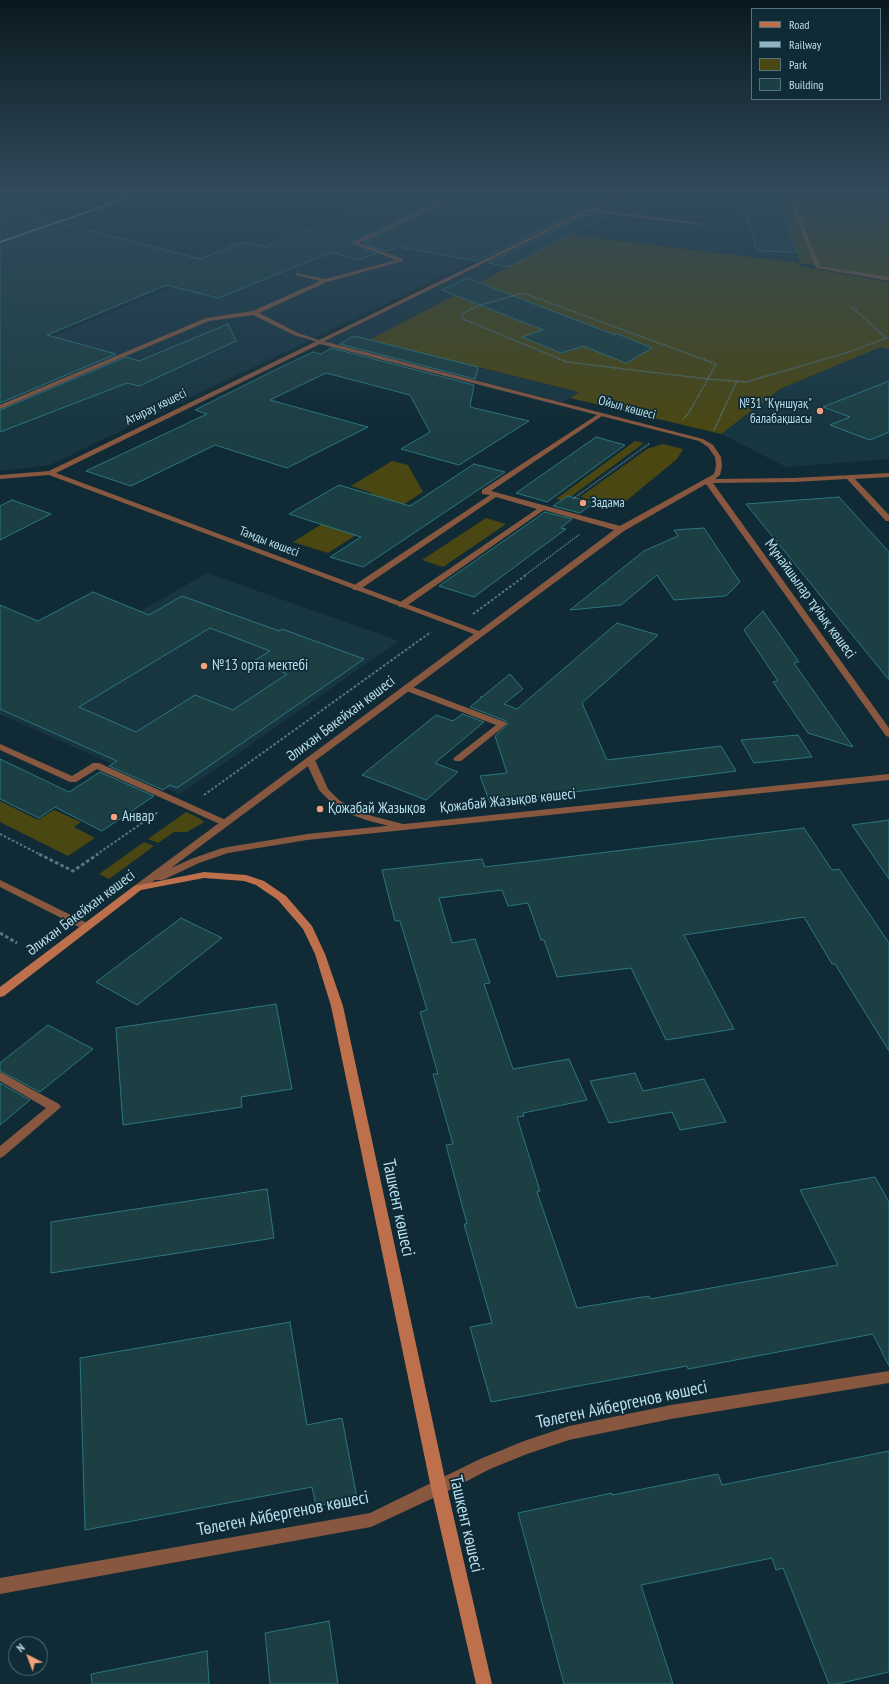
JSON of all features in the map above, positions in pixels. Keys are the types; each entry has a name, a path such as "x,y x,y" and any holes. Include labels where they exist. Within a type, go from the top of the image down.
{"main road":[{"name":"Ташкент көшесі","path":"138,888 204,875 246,878 260,883 282,898 308,928 320,954 338,1006 439,1488 484,1684"},
{"name":"Әлихан Бөкейхан көшесі","path":"0,993 138,888"}],"street":[{"path":"0,407 208,319 254,313 325,281 355,273"},
{"name":"Атырау көшесі","path":"0,477 50,473 460,273"},
{"path":"851,273 889,279"},
{"path":"298,274 325,281"},
{"name":"Ойыл көшесі","path":"254,313 296,334 319,342 701,440 711,446 718,457 719,466 717,475 708,481"},
{"path":"602,414 485,492 621,529"},
{"name":"Тамды көшесі","path":"50,473 480,634"},
{"path":"708,481 850,478 889,474"},
{"path":"850,478 889,519"},
{"name":"Әлихан Бөкейхан көшесі","path":"138,888 621,529 708,481"},
{"name":"Мұнайшылар тұйық көшесі","path":"708,481 889,734"},
{"path":"356,588 495,495"},
{"path":"402,605 543,508"},
{"path":"407,688 502,724 458,759"},
{"path":"0,747 73,780 96,766 225,824"},
{"path":"310,760 324,790 336,802 353,812 369,818 404,826"},
{"name":"Қожабай Жазықов көшесі","path":"138,888 190,863 226,850 307,837 889,777"},
{"path":"0,883 86,927"},
{"path":"0,1076 55,1107 0,1153"},
{"name":"Төлеген Айбергенов көшесі","path":"0,1586 371,1520 505,1456 569,1433 671,1412 889,1377"}],"path":[{"path":"556,511 667,431 688,414 708,379 716,364 523,293 480,305 462,314 463,319 567,362 708,379 746,382 846,353 885,337 889,337"},
{"path":"852,307 885,337"},
{"path":"713,432 737,381"},
{"path":"187,807 446,622 472,615 596,522"},
{"path":"0,834 73,871 174,801"},
{"path":"0,933 17,943"}],"shaded area":[{"path":"0,273 201,273 0,356"},
{"path":"205,273 450,273 50,465 0,471 0,359"},
{"path":"466,273 499,273 370,341 579,392 563,402 324,342"},
{"name":"№31 \"Күншуақ\" балабақшасы","path":"882,347 889,349 889,459 786,467 721,434 780,389"},
{"name":"№13 орта мектебі","path":"207,573 399,641 180,794 0,714 0,692"}],"green space":[{"path":"498,273 837,273 889,282 889,349 881,347 780,389 721,434 570,398 579,392 369,340"},
{"path":"851,273 889,273 889,280"},
{"path":"635,441 644,443 565,501 556,499"},
{"path":"663,444 683,449 677,459 620,506 596,506 600,502 580,497 647,449"},
{"path":"392,461 408,465 423,492 328,553 293,542 372,493 351,486"},
{"path":"486,518 506,524 443,567 422,560"},
{"path":"0,801 38,820 54,810 81,822 74,827 95,838 68,856 0,822"},
{"path":"186,812 204,822 187,832 174,832 158,843 148,839"},
{"path":"144,842 154,846 109,879 99,874"}],"building":[{"path":"0,273 281,273 218,298 166,285 47,335 116,354 0,403"},
{"path":"467,278 652,348 626,363 583,346 561,353 522,337 543,330 442,290"},
{"path":"228,324 236,341 139,386 127,383 0,432 0,410 126,357 139,361"},
{"path":"354,336 478,367 475,379 340,344"},
{"path":"331,348 474,385 470,407 529,421 459,465 401,449 430,432 410,395 326,373 270,400 368,427 287,468 215,445 131,486 86,471 207,414 195,410 313,352 321,354"},
{"path":"889,381 889,432 870,440 830,425 850,417 823,407"},
{"path":"596,437 625,445 547,502 516,493"},
{"path":"474,464 505,472 363,567 330,557 361,537 289,514 339,485 410,506"},
{"path":"568,496 594,503 580,513 553,506"},
{"path":"839,497 889,552 889,680 746,504"},
{"path":"12,500 51,514 0,540 0,506"},
{"path":"545,512 572,519 561,528 566,529 474,597 439,586"},
{"path":"704,528 740,582 726,596 674,600 657,575 621,605 570,610 644,551 678,536 674,530"},
{"name":"№13 орта мектебі","path":"93,592 149,615 182,596 279,631 282,629 364,659 177,788 170,785 163,790 109,766 117,761 0,709 0,605 38,621","holes":["210,628 270,651 254,661 287,674 233,710 195,695 136,732 79,707"]},
{"path":"763,611 799,662 794,663 853,747 808,733 773,682 778,681 744,630"},
{"path":"617,623 658,635 582,703 607,760 721,746 736,771 490,803 480,776 507,773 495,736 508,724 506,721 470,707 481,698 481,696 482,697 510,674 523,689 504,704 517,709"},
{"path":"462,714 484,722 435,763 458,772 426,800 362,775 436,715 453,721"},
{"path":"798,735 812,757 754,763 741,740"},
{"path":"0,759 69,792 100,772 154,796 102,831 55,807 39,818 0,799"},
{"path":"889,820 889,879 852,825"},
{"path":"804,828 832,870 839,869 889,943 889,1051 835,964 832,964 804,917 684,935 734,1029 666,1040 631,968 557,977 544,940 541,940 528,903 508,906 502,890 439,898 452,943 475,939 490,983 484,984 513,1069 569,1059 587,1100 523,1113 524,1116 517,1117 540,1191 537,1192 577,1308 649,1296 650,1299 838,1265 800,1190 875,1177 889,1202 889,1366 873,1334 688,1369 687,1366 491,1402 470,1327 492,1323 464,1224 467,1224 446,1145 453,1144 433,1074 438,1074 420,1012 427,1010 400,921 395,921 382,870 482,859 485,867"},
{"path":"181,918 222,938 137,1005 96,982"},
{"path":"276,1004 292,1089 241,1097 242,1107 123,1125 116,1028"},
{"path":"48,1025 93,1049 40,1092 0,1071 0,1063"},
{"path":"635,1073 643,1091 704,1079 726,1122 680,1130 672,1112 609,1123 590,1081"},
{"path":"0,1083 30,1100 0,1125"},
{"path":"267,1189 274,1238 51,1273 51,1222"},
{"path":"290,1322 307,1425 342,1418 357,1498 316,1506 312,1487 85,1530 80,1358"},
{"path":"889,1451 889,1672 837,1684 829,1684 783,1568 776,1570 772,1558 641,1585 673,1684 564,1684 518,1513 612,1493 612,1495 718,1474 722,1485"},
{"path":"329,1621 338,1684 270,1684 265,1633"},
{"path":"207,1651 209,1684 92,1684 91,1674"}],"place":[{"name":"№31 \"Күншуақ\" балабақшасы","path":"820,411"},
{"name":"Задама","path":"583,503"},
{"name":"№13 орта мектебі","path":"204,666"},
{"name":"Қожабай Жазықов","path":"320,809"},
{"name":"Анвар","path":"114,817"}]}
